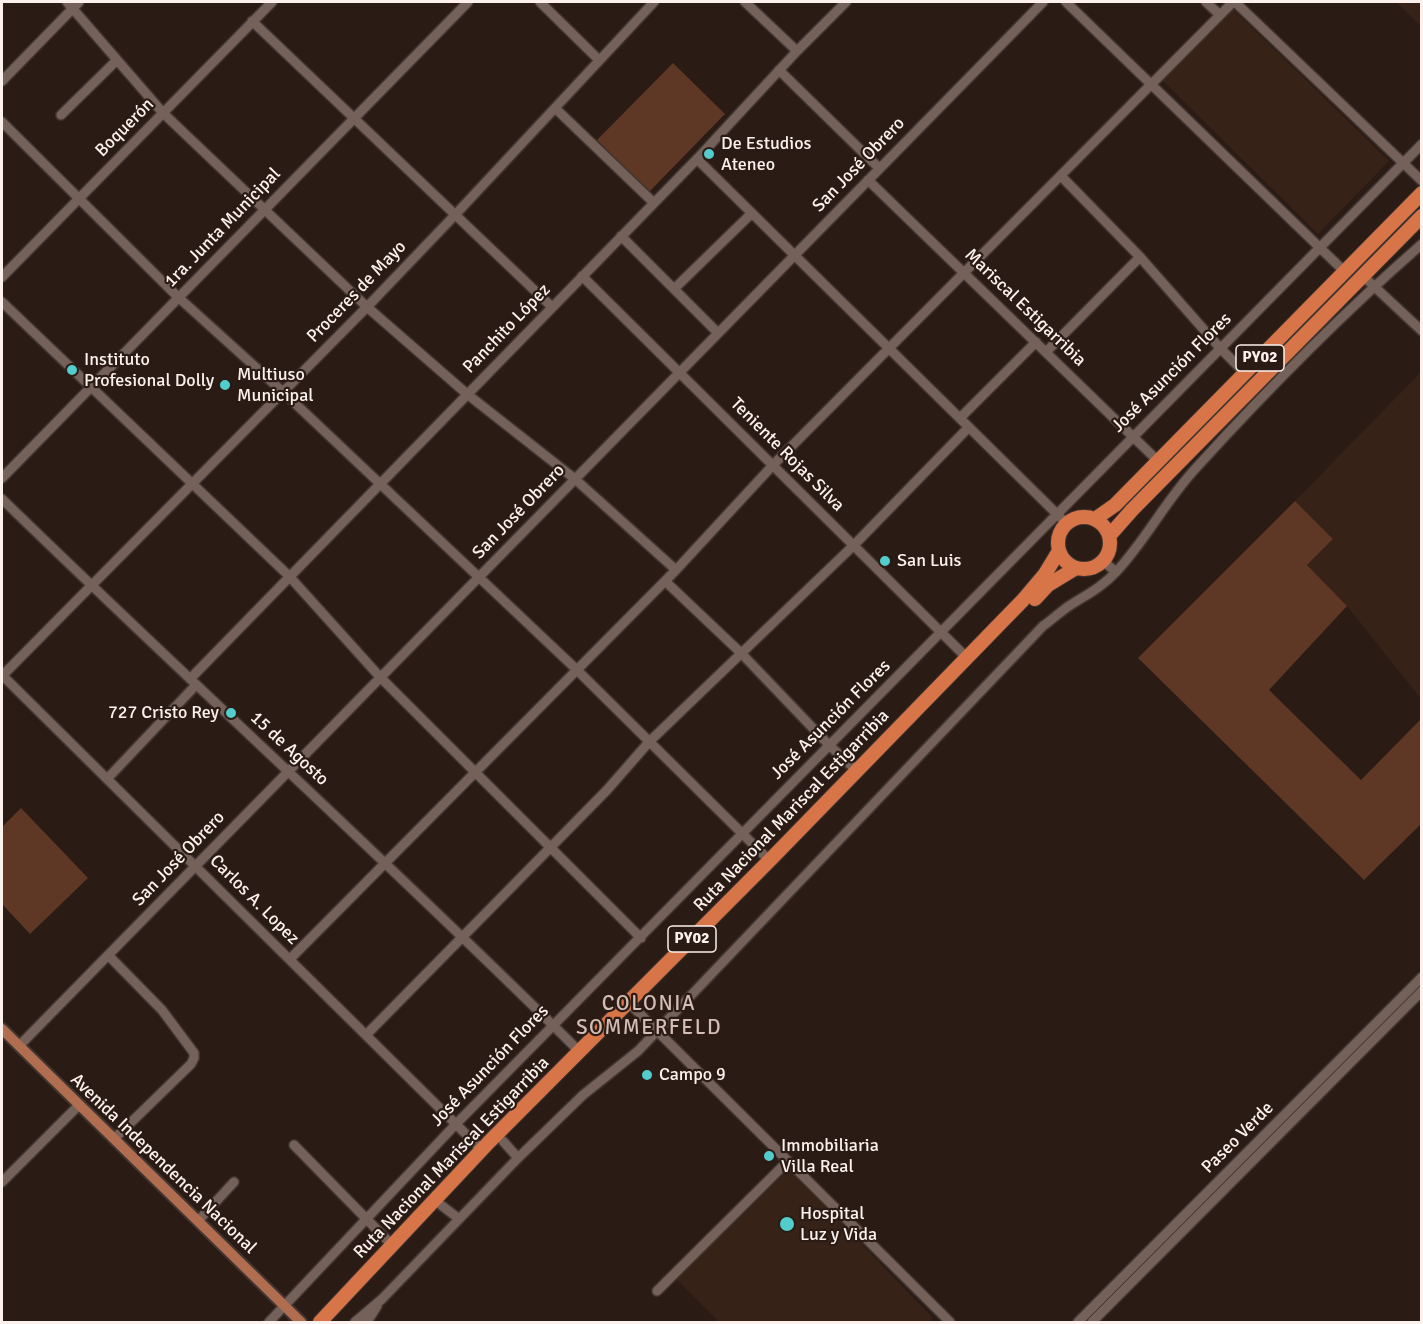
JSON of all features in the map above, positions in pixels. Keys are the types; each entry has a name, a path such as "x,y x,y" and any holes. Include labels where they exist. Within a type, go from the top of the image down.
{"highway":[{"name":"PY02","path":"1059,551 1058,538 1062,519 1080,517 1095,519 1116,505 1422,193"},
{"name":"PY02","path":"1076,568 1091,569 1103,561 1110,550 1109,536 1132,510 1422,216"},
{"path":"1095,519 1104,526 1109,536"},
{"path":"1059,551 1065,562 1076,568"},
{"name":"Ruta Nacional Mariscal Estigarribia","path":"320,1323 482,1150 967,658 1030,592 1045,574 1059,551"},
{"name":"Ruta Nacional Mariscal Estigarribia","path":"332,1323 584,1055 1048,585 1076,568"}],"main road":[{"name":"Avenida Independencia Nacional","path":"2,1029 301,1323"}],"street":[{"name":"Boquerón","path":"2,277 272,2"},
{"name":"1ra. Junta Municipal","path":"2,478 468,2"},
{"path":"540,2 599,60"},
{"name":"Proceres de Mayo","path":"2,676 367,307 654,2"},
{"path":"745,2 797,51"},
{"name":"Panchito López","path":"107,779 289,576 697,159 797,51 846,2"},
{"name":"San José Obrero","path":"19,1046 1043,2"},
{"path":"1066,2 1345,272"},
{"path":"1206,2 1220,15"},
{"path":"290,959 676,570 773,465 1234,2 1422,182"},
{"path":"2,81 73,3 117,60 163,113 367,307 467,394 575,479 676,570"},
{"path":"252,21 552,307"},
{"path":"61,115 117,60"},
{"path":"779,70 879,168"},
{"path":"555,108 654,203"},
{"path":"2,122 178,297 283,392 576,669 769,860"},
{"name":"José Asunción Flores","path":"269,1323 456,1124 940,632 1062,519 1134,436 1422,144"},
{"path":"697,159 1062,519"},
{"path":"1061,176 1140,257 1245,373"},
{"name":"Mariscal Estigarribia","path":"868,180 1158,461"},
{"path":"674,289 752,213"},
{"path":"621,236 718,333"},
{"path":"355,1323 382,1299 458,1218 583,1095 638,1051 1043,626 1070,605 1098,589 1116,572 1146,535 1181,483 1241,418 1374,286 1422,244"},
{"path":"1046,352 1140,257"},
{"name":"Teniente Rojas Silva","path":"582,276 967,658"},
{"path":"1363,276 1422,331"},
{"path":"2,302 289,576 380,677 641,938"},
{"path":"960,418 1036,342"},
{"path":"366,1035 607,790 649,742 854,545 969,427"},
{"name":"15 de Agosto","path":"2,499 91,586 289,771 580,1052"},
{"path":"1103,561 1116,572"},
{"path":"665,581 741,653 857,771"},
{"name":"Carlos A. Lopez","path":"2,676 482,1150"},
{"path":"108,955 162,1010 194,1053 190,1064 114,1139"},
{"name":"Paseo Verde","path":"1078,1323 1148,1259 1277,1129 1422,977"},
{"name":"Paseo Verde","path":"1277,1129 1422,991"},
{"path":"633,1007 950,1323"},
{"path":"2,1182 79,1105"},
{"path":"503,1141 518,1158"},
{"path":"294,1145 392,1245"},
{"path":"657,1291 788,1161"},
{"path":"198,1221 234,1182"},
{"path":"441,1205 458,1218"},
{"name":"Paseo Verde","path":"1092,1323 1148,1259"},
{"path":"368,1323 382,1299"}],"shaded area":[{"path":"1396,2 1421,2 1421,26"},
{"path":"1232,8 1389,161 1318,234 1162,80"},
{"path":"673,63 725,114 649,192 597,140"},
{"path":"1421,372 1421,699 1347,606 1307,565 1333,539 1295,501"},
{"path":"1295,501 1333,539 1307,565 1347,606 1269,690 1361,780 1421,719 1421,824 1364,880 1138,658"},
{"path":"21,808 88,878 30,934 2,904 2,827"},
{"name":"Hospital Luz y Vida","path":"788,1168 933,1318 928,1322 719,1322 676,1279"}],"place":[{"name":"De Estudios Ateneo","path":"709,154"},
{"name":"Instituto Profesional Dolly","path":"72,370"},
{"name":"Multiuso Municipal","path":"225,385"},
{"name":"San Luis","path":"885,561"},
{"name":"727 Cristo Rey","path":"231,713"},
{"name":"Campo 9","path":"647,1075"},
{"name":"Immobiliaria Villa Real","path":"769,1156"},
{"name":"Hospital Luz y Vida","path":"787,1224"}],"district":[{"name":"COLONIA SOMMERFELD","path":"649,1016"}]}
